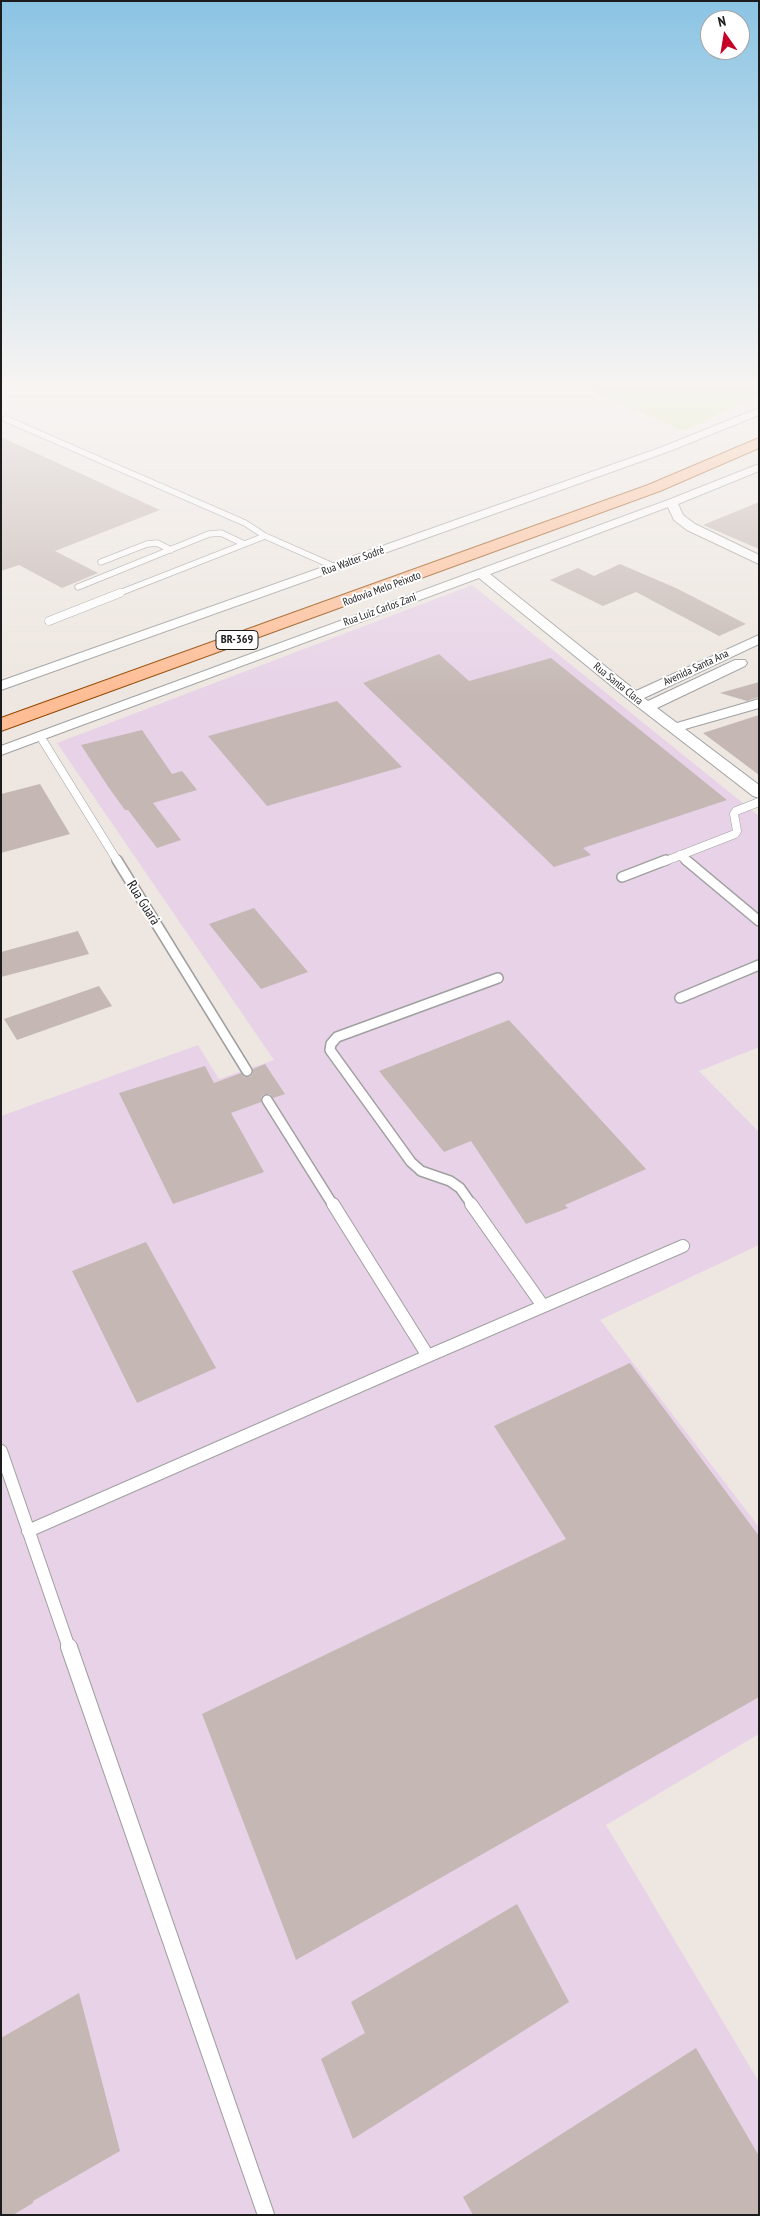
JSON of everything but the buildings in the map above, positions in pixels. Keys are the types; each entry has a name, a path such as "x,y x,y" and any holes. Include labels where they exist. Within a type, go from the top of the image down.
{"main road":[{"name":"Rodovia Melo Peixoto","path":"1,714 618,489"},
{"name":"Rodovia Melo Peixoto","path":"1,725 650,489"}],"street":[{"name":"Rua Walter Sodré","path":"1,686 553,489"},
{"name":"Rua Luiz Carlos Zani","path":"1,751 703,489"},
{"path":"672,502 678,517 691,527 759,560"},
{"name":"Rua Santa Clara","path":"481,573 647,708 759,793"},
{"name":"Avenida Santa Ana","path":"634,697 759,640"},
{"name":"Avenida Santa Ana","path":"647,708 759,654"},
{"path":"674,728 759,702"}],"lane":[{"path":"168,489 245,523 266,536 335,567"},
{"path":"78,587 216,532 226,534 244,544"},
{"path":"50,621 266,536"},
{"path":"101,562 147,544 157,543 171,550"},
{"name":"Rua Guará","path":"40,736 247,1071"},
{"path":"622,877 735,834 737,831 734,814 736,811 759,802"},
{"path":"680,855 759,921"},
{"path":"680,998 759,965"},
{"path":"498,978 336,1037 331,1044 330,1050 411,1162 421,1171 450,1181 460,1188 543,1306"},
{"path":"267,1100 428,1356"},
{"path":"28,1530 683,1246"},
{"path":"1,1451 266,2215"}],"shaded area":[{"path":"472,585 759,816 759,1047 699,1071 759,1132 759,1245 600,1320 759,1527 759,1734 606,1825 759,2082 759,2215 1,2215 1,1116 198,1045 219,1079 274,1060 57,743"}]}
